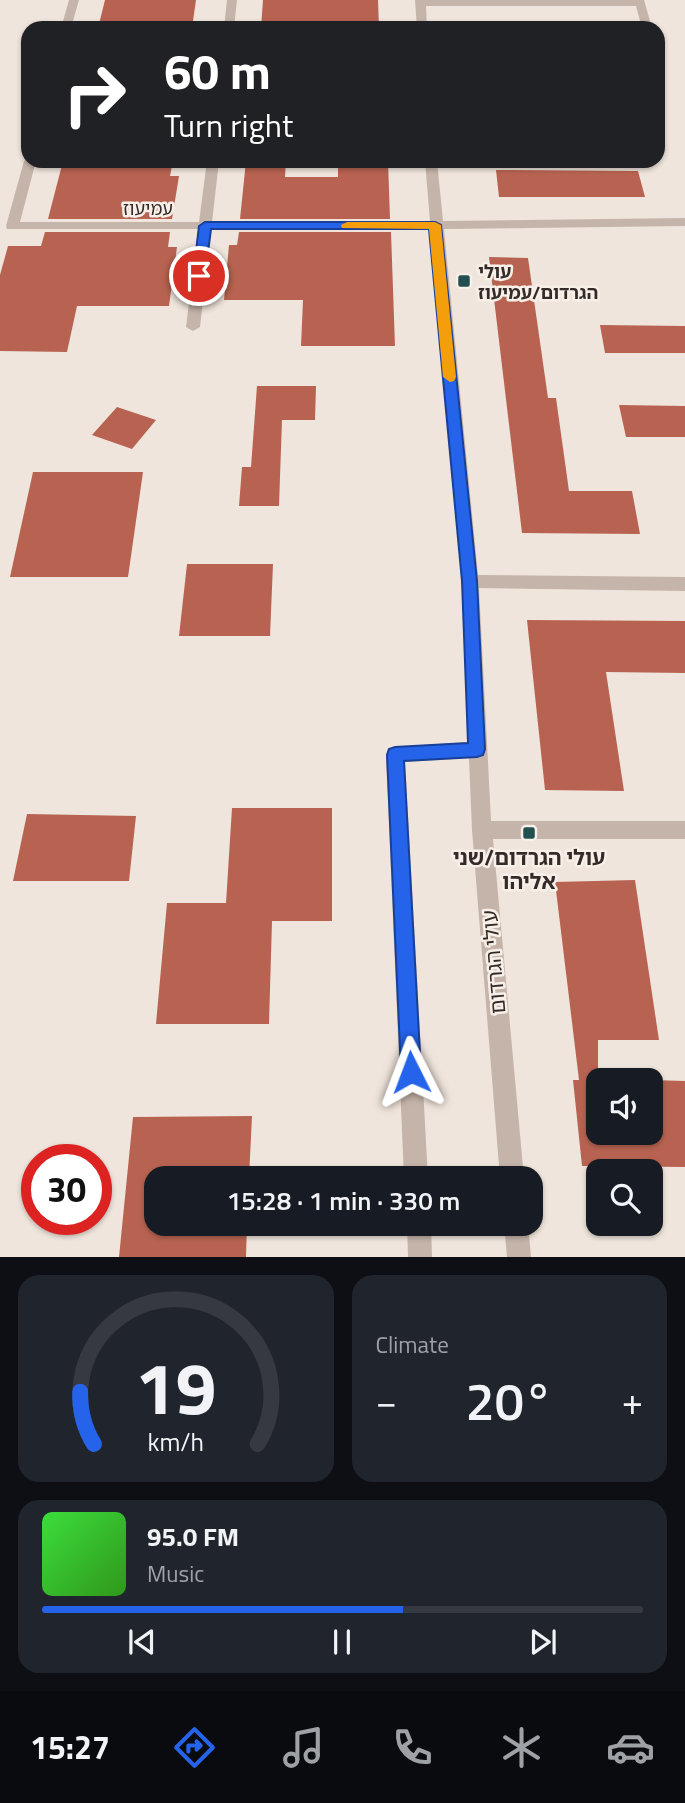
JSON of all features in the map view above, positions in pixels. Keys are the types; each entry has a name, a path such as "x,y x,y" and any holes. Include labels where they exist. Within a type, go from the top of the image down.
{"street":[{"path":"68,21 74,0"},
{"path":"230,21 232,0"},
{"path":"421,21 420,1 639,1 645,21"},
{"name":"עמיעוז","path":"28,168 12,226 685,222"},
{"path":"193,327 212,168"},
{"name":"עולי הגרדום","path":"431,168 470,581 482,830 511,1166"},
{"path":"470,581 685,584"},
{"path":"415,1166 395,755 477,749"},
{"path":"482,830 685,830"},
{"path":"419,1236 420,1257"},
{"path":"517,1236 519,1257"}],"building":[{"path":"105,0 196,0 193,21 100,21"},
{"path":"263,0 378,0 379,21 262,21"},
{"path":"61,168 172,168 170,176 179,176 172,219 48,219"},
{"path":"245,168 286,168 285,177 338,177 338,168 388,168 390,219 240,219"},
{"path":"496,170 638,171 645,197 499,197"},
{"path":"45,232 170,232 168,247 177,247 169,306 77,306 67,352 0,351 0,275 8,246 41,246"},
{"path":"239,232 391,232 395,346 301,346 303,300 224,300 229,245 237,245"},
{"path":"489,257 528,258 548,398 556,398 569,491 632,491 640,534 522,533"},
{"path":"600,325 685,326 685,353 605,353"},
{"path":"257,386 316,386 315,420 282,420 279,506 239,506 242,467 251,467"},
{"path":"619,405 685,406 685,437 626,437"},
{"path":"117,407 156,420 132,449 92,435"},
{"path":"33,472 143,472 128,577 10,577"},
{"path":"187,564 273,564 270,636 179,636"},
{"path":"527,620 685,621 685,673 606,672 624,791 545,790"},
{"path":"232,808 332,808 332,921 272,921 269,1024 156,1024 167,903 226,903"},
{"path":"27,814 136,816 129,881 13,881"},
{"path":"635,880 659,1040 598,1040 598,1068 586,1068 586,1145 663,1145 663,1080 685,1081 685,1167 663,1167 663,1159 586,1159 586,1166 582,1166 573,1080 579,1080 555,882"},
{"path":"252,1116 250,1166 144,1166 144,1236 247,1236 246,1257 119,1257 133,1117"}],"slow traffic":[{"path":"347,225 435,225 450,377"}],"place":[{"name":"עולי הגרדום/עמיעוז","path":"464,281"},
{"name":"עולי הגרדום/שני אליהו","path":"529,833"}],"route":[{"path":"199,276 205,226 435,225 470,581 477,749 395,755 411,1072"}]}
